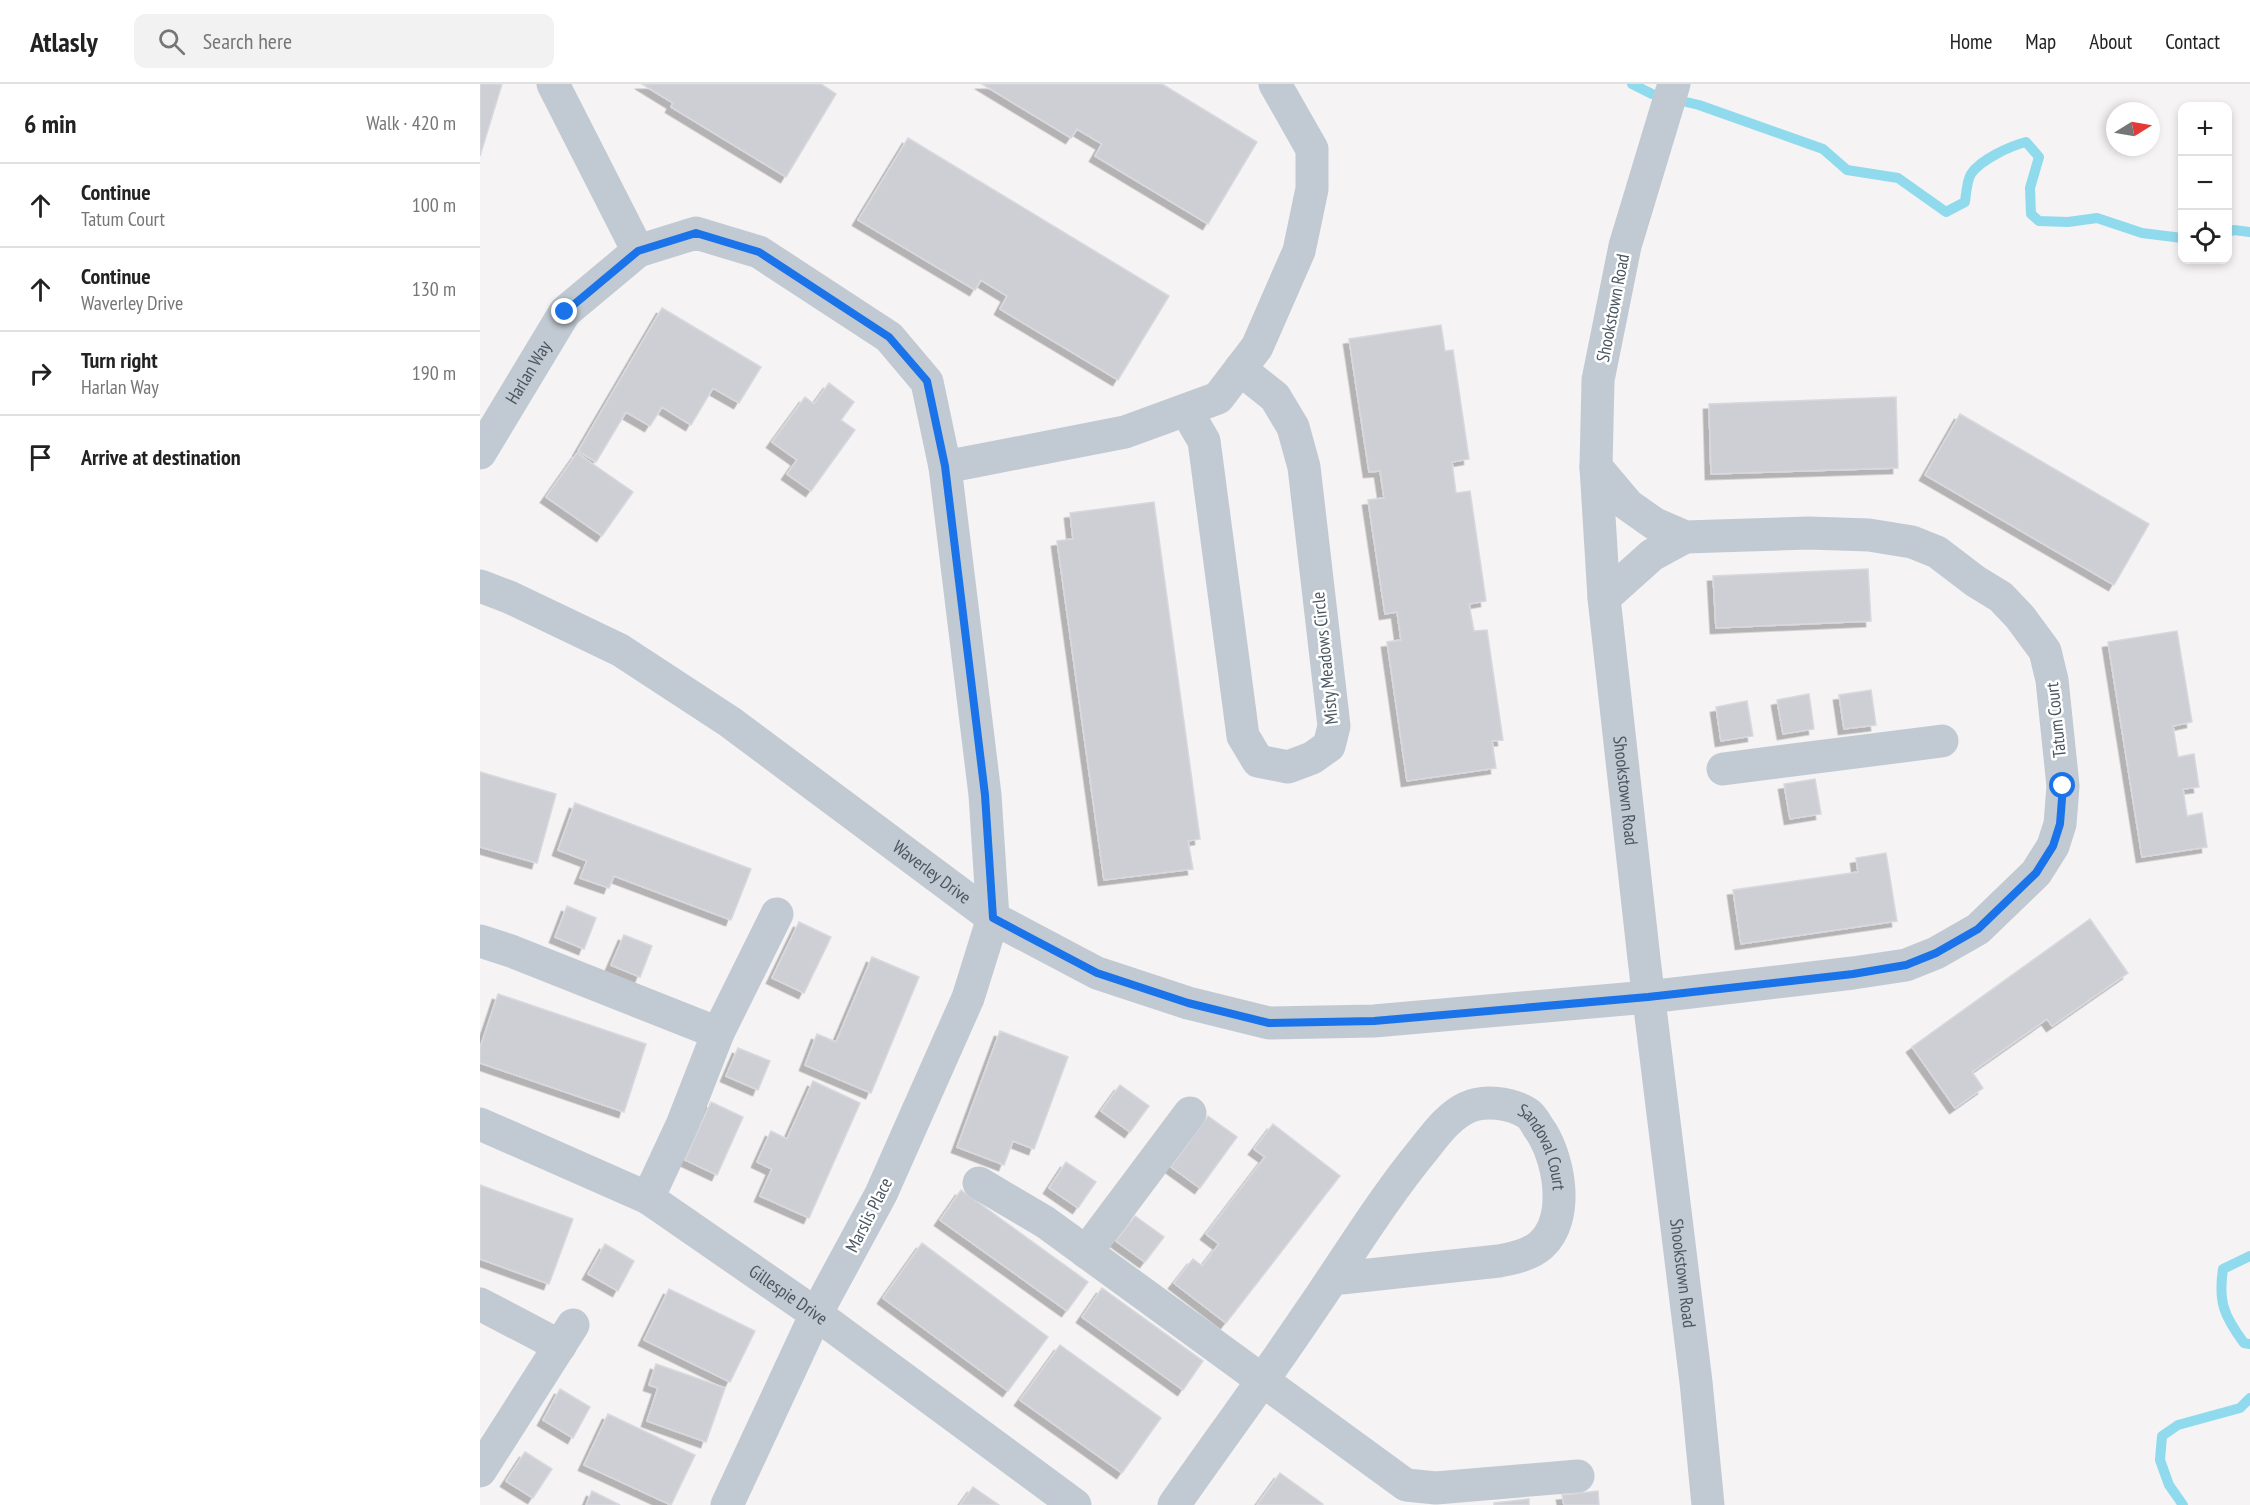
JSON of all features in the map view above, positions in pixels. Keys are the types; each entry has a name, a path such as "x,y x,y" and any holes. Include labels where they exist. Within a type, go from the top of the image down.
{"street":[{"path":"553,84 638,251"},
{"path":"945,466 1125,432 1218,398 1257,347 1299,251 1312,189 1311,149 1275,84"},
{"name":"Shookstown Road","path":"1674,84 1625,246 1598,380 1596,467 1604,598 1708,1505"},
{"name":"Harlan Way","path":"480,453 565,312 638,251 696,233 759,252 889,337 927,381 945,466 985,795 993,918"},
{"name":"Misty Meadows Circle","path":"1186,410 1204,441 1243,736 1258,761 1288,767 1312,758 1329,746 1334,726 1305,478 1293,427 1275,397 1240,369"},
{"name":"Tatum Court","path":"1596,467 1628,505 1655,524 1685,537 1809,533 1869,535 1912,542 1937,552 1975,581 2001,597 2020,617 2045,651 2052,680 2063,786 2060,824 2053,846 2036,873 1978,929 1936,953 1906,965 1853,974 1648,997"},
{"name":"Tatum Court","path":"1604,598 1652,555 1685,537"},
{"name":"Waverley Drive","path":"480,586 509,597 620,650 730,722 993,918 1097,973 1188,1003 1269,1023 1374,1021 1648,997"},
{"path":"1723,769 1942,741"},
{"path":"648,1198 682,1125 718,1033 777,914"},
{"name":"Marslis Place","path":"727,1505 816,1314 886,1184 968,998 993,918"},
{"path":"480,941 511,951 718,1033"},
{"name":"Sandoval Court","path":"1174,1505 1332,1279 1395,1184 1447,1121 1467,1107 1494,1103 1511,1106 1529,1114 1543,1133 1553,1153 1559,1182 1558,1212 1551,1231 1541,1245 1523,1255 1499,1261 1332,1279"},
{"path":"1086,1252 1190,1113"},
{"name":"Gillespie Drive","path":"480,1124 648,1198 816,1314 1075,1505"},
{"path":"979,1183 1045,1222 1406,1485 1436,1488 1578,1476"},
{"path":"480,1304 567,1336 480,1471"}],"building":[{"path":"480,84 502,84 480,156"},
{"path":"642,84 821,84 836,94 786,177 671,107 673,103"},
{"path":"982,84 1162,84 1257,142 1208,224 1095,156 1102,144 1077,129 1071,138"},
{"path":"908,138 1169,296 1118,380 1000,309 1007,296 981,280 975,290 858,220"},
{"path":"662,308 761,367 739,403 713,388 691,425 662,407 650,426 626,412 596,462 578,451"},
{"path":"1441,325 1445,351 1453,350 1469,459 1452,462 1456,493 1470,491 1486,601 1469,604 1474,631 1487,630 1503,740 1492,741 1496,768 1407,781 1387,642 1401,640 1397,612 1385,614 1368,500 1384,498 1380,471 1369,472 1349,339"},
{"path":"829,383 854,402 841,420 855,430 811,491 787,474 797,460 772,442 805,397 814,404"},
{"path":"1896,397 1898,468 1711,474 1709,404"},
{"path":"1960,414 2149,524 2114,585 1925,475"},
{"path":"577,453 633,492 602,536 546,497"},
{"path":"1154,502 1200,839 1188,841 1193,869 1104,880 1057,541 1073,539 1070,513"},
{"path":"1868,569 1871,621 1716,628 1713,576"},
{"path":"2177,631 2192,722 2173,726 2178,757 2194,754 2199,787 2183,789 2187,816 2202,813 2207,847 2142,857 2108,642"},
{"path":"1871,690 1876,725 1844,729 1839,695"},
{"path":"1809,694 1814,729 1783,734 1777,700"},
{"path":"1747,701 1753,736 1721,741 1716,707"},
{"path":"480,772 556,794 537,863 480,847"},
{"path":"1815,779 1821,814 1790,819 1784,784"},
{"path":"575,803 751,869 731,920 614,876 609,888 580,878 587,861 558,850"},
{"path":"1886,853 1897,921 1741,944 1733,890 1858,872 1856,858"},
{"path":"567,906 596,918 584,949 555,937"},
{"path":"2090,919 2128,973 2052,1026 2047,1019 1972,1072 1983,1088 1955,1108 1912,1047"},
{"path":"799,922 831,937 804,993 772,978"},
{"path":"624,935 652,946 640,977 611,965"},
{"path":"872,957 919,977 871,1093 805,1065 817,1034 836,1042"},
{"path":"498,994 646,1044 624,1112 480,1063 480,1048"},
{"path":"1000,1031 1068,1057 1034,1149 1013,1141 1004,1165 957,1147"},
{"path":"738,1048 770,1061 758,1090 726,1076"},
{"path":"813,1081 860,1103 809,1218 760,1196 772,1169 757,1162 771,1131 787,1139"},
{"path":"1120,1085 1149,1106 1130,1132 1101,1111"},
{"path":"711,1102 743,1117 717,1175 685,1160"},
{"path":"1208,1116 1237,1137 1200,1188 1171,1167"},
{"path":"1273,1124 1340,1176 1226,1323 1174,1283 1193,1259 1202,1266 1219,1244 1206,1234 1265,1157 1254,1149"},
{"path":"1066,1162 1096,1182 1078,1208 1049,1188"},
{"path":"480,1185 573,1219 549,1284 480,1259"},
{"path":"961,1190 1088,1282 1067,1311 940,1220"},
{"path":"1135,1216 1164,1237 1145,1262 1116,1241"},
{"path":"922,1243 1048,1337 1008,1391 883,1298"},
{"path":"605,1244 634,1261 618,1291 588,1274"},
{"path":"1102,1288 1203,1361 1183,1390 1082,1317"},
{"path":"669,1289 755,1331 730,1382 644,1340"},
{"path":"1060,1345 1161,1418 1122,1473 1020,1400"},
{"path":"656,1364 725,1388 706,1442 647,1421 658,1388 649,1385"},
{"path":"560,1389 590,1407 573,1438 543,1420"},
{"path":"608,1414 695,1455 671,1505 584,1465"},
{"path":"525,1452 552,1469 533,1498 506,1481"},
{"path":"1280,1473 1323,1504 1257,1505"},
{"path":"973,1487 999,1505 960,1505"},
{"path":"592,1491 620,1505 586,1505"},
{"path":"1598,1491 1599,1505 1564,1505 1562,1495"},
{"path":"1529,1499 1529,1505 1494,1505 1494,1503"}],"waterway":[{"path":"1632,84 1652,94 1699,105 1823,149 1847,170 1898,178 1946,212 1965,202 1969,180 1975,169 1996,154 2026,142 2039,157 2030,188 2031,214 2039,221 2068,222 2097,218 2142,233 2178,238"},
{"path":"2232,231 2250,232"},
{"path":"2250,1256 2223,1269 2221,1291 2227,1316 2244,1343 2250,1344"},
{"path":"2183,1505 2169,1485 2160,1460 2162,1436 2178,1425 2240,1408 2250,1398"}],"route":[{"path":"565,312 638,251 696,233 759,252 889,337 927,381 945,466 985,795 993,918 1097,973 1188,1003 1269,1023 1374,1021 1648,997 1853,974 1906,965 1936,953 1978,929 2036,873 2053,846 2060,824 2063,786"}]}
